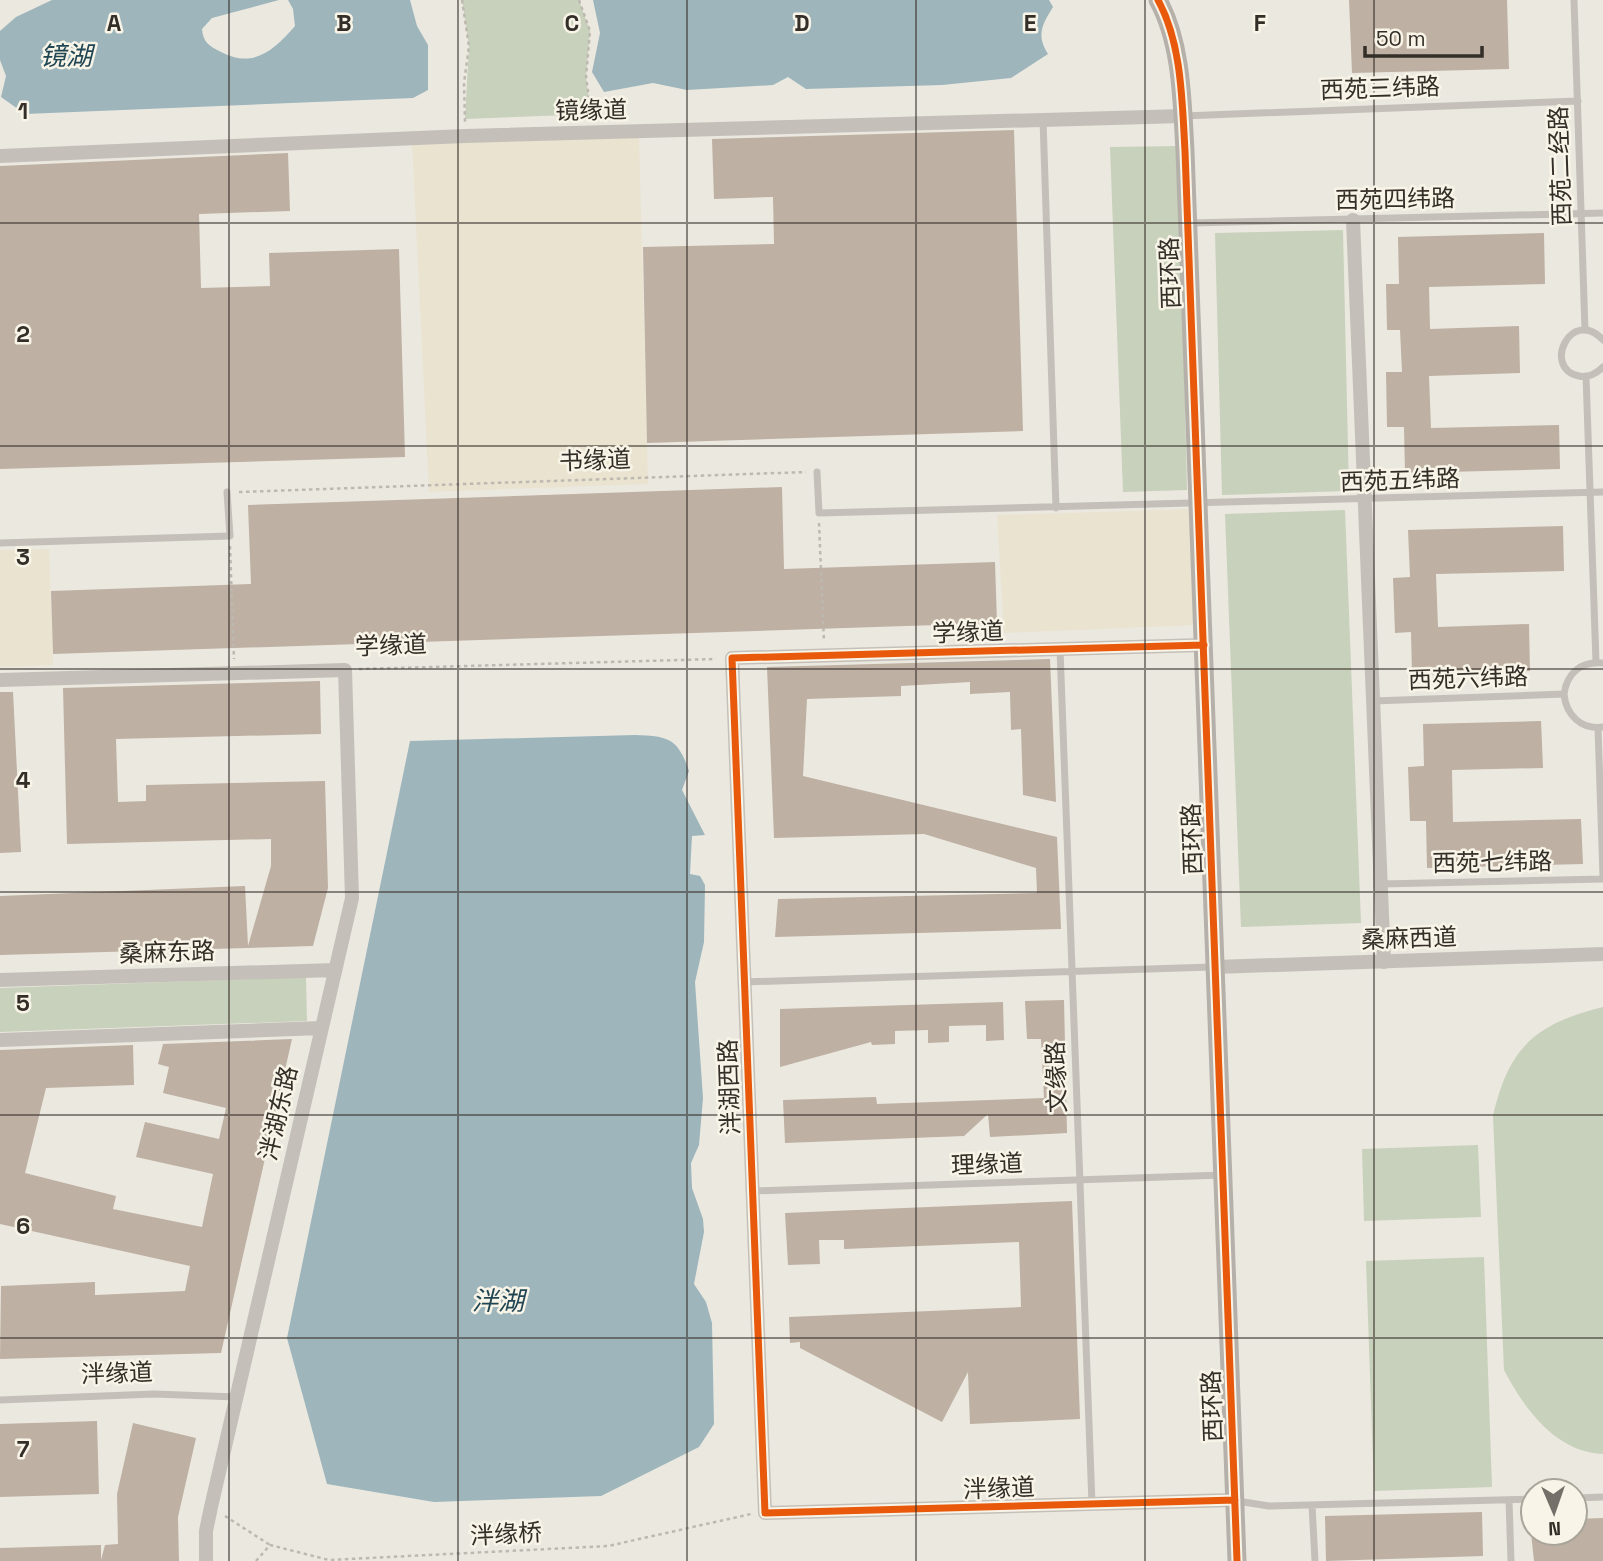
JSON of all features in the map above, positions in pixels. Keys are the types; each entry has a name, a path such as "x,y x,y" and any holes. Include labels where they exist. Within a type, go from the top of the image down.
{"street":[{"name":"西环路","path":"1158,0 1167,16 1180,77 1183,116 1237,1561"},
{"name":"镜缘道","path":"0,156 465,136 1183,116"},
{"path":"1353,220 1384,962"},
{"name":"学缘道","path":"732,658 1204,645"},
{"name":"泮湖西路","path":"732,658 765,1513"},
{"name":"学缘道","path":"0,680 345,670"},
{"name":"泮湖东路","path":"206,1561 205,1531 352,898 345,670"},
{"name":"桑麻西道","path":"1216,967 1603,954"},
{"name":"桑麻东路","path":"0,980 335,970"},
{"path":"0,1040 321,1028"},
{"name":"泮缘道","path":"765,1513 1235,1500"}],"lane":[{"name":"西苑二经路","path":"1574,0 1585,330"},
{"name":"西苑三纬路","path":"1183,116 1577,101"},
{"path":"1043,120 1056,508"},
{"name":"西苑四纬路","path":"1188,223 1603,213"},
{"path":"1603,340 1585,330 1577,332 1565,341 1561,356 1567,370 1586,376 1595,374 1603,367"},
{"path":"1586,376 1599,663 1586,664 1570,676 1564,694 1574,718 1581,724 1600,727 1603,878"},
{"path":"817,472 819,513 1199,505"},
{"path":"0,543 230,536 227,492"},
{"name":"西苑五纬路","path":"1199,505 1603,492"},
{"name":"文缘路","path":"1060,649 1092,1504"},
{"name":"西苑六纬路","path":"1373,701 1564,694"},
{"name":"西苑七纬路","path":"1381,884 1603,878"},
{"path":"744,982 1216,967"},
{"name":"理缘道","path":"752,1191 1223,1175"},
{"name":"泮缘道","path":"0,1401 154,1394 236,1397"},
{"name":"泮缘道","path":"1235,1500 1269,1506 1519,1500"},
{"path":"1509,1500 1511,1561"},
{"path":"1312,1505 1315,1561"}],"path":[{"path":"462,0 469,46 464,83 465,136"},
{"path":"579,0 590,31 586,77 596,133"},
{"path":"819,513 825,656"},
{"path":"230,536 234,673"},
{"path":"256,1561 270,1545"}],"green space":[{"path":"462,0 579,0 590,31 586,77 591,114 465,119 469,46"},
{"path":"1179,146 1187,490 1123,492 1110,147"},
{"path":"1343,230 1349,491 1222,495 1215,233"},
{"path":"1345,510 1361,923 1241,927 1225,514"},
{"path":"306,977 307,1021 0,1032 0,988"},
{"path":"1603,1007 1603,1454 1570,1445 1543,1426 1521,1399 1504,1370 1493,1116 1507,1072 1528,1042 1559,1021"},
{"path":"1478,1145 1481,1217 1364,1221 1362,1149"},
{"path":"1484,1257 1492,1487 1374,1491 1366,1261"}],"shaded area":[{"path":"639,137 648,484 429,492 412,143"},
{"path":"1192,509 1197,625 1004,633 997,515"},
{"path":"49,549 53,665 0,667 0,550"}],"water":[{"name":"镜湖","path":"52,0 279,0 212,18 202,29 210,46 233,57 253,58 279,43 295,26 293,9 288,0 410,0 417,26 428,45 428,90 413,98 25,114 1,97 6,76 0,60 0,31 16,17"},
{"path":"593,0 1049,0 1053,7 1041,36 1048,54 1011,78 942,85 806,89 788,77 773,85 687,90 653,83 604,92 592,72 600,33"},
{"name":"泮湖","path":"635,735 664,738 676,745 681,752 689,771 682,790 705,835 692,836 690,874 700,876 705,885 704,942 695,982 703,1098 699,1145 691,1163 692,1188 703,1219 704,1232 694,1284 706,1302 712,1323 714,1424 699,1447 601,1496 434,1502 327,1484 287,1338 410,741"}],"building":[{"path":"1349,0 1507,0 1509,69 1352,73"},
{"path":"1014,130 1023,431 647,443 643,247 774,244 773,197 714,199 712,139"},
{"path":"288,153 290,211 199,214 201,288 270,286 269,253 399,249 405,457 0,469 0,166"},
{"path":"1544,233 1545,284 1429,287 1430,329 1519,326 1520,373 1429,376 1431,428 1559,425 1560,469 1405,473 1404,427 1387,427 1386,372 1402,372 1400,330 1387,330 1386,284 1399,284 1398,237"},
{"path":"782,487 784,569 995,562 997,623 53,654 51,591 251,584 248,505"},
{"path":"1563,526 1564,571 1436,574 1438,627 1529,624 1530,671 1412,675 1411,632 1395,633 1393,578 1410,577 1408,530"},
{"path":"1050,659 1056,802 1023,795 1021,729 1011,730 1010,692 970,694 970,682 901,686 901,696 807,699 803,776 1057,837 1061,929 775,937 778,899 1037,893 1036,868 924,834 774,838 767,667"},
{"path":"320,681 321,734 116,739 118,802 146,801 146,785 325,781 328,888 313,946 0,955 0,896 245,886 248,946 271,866 271,839 67,844 63,688"},
{"path":"0,692 13,692 21,852 0,853"},
{"path":"1541,721 1543,768 1452,770 1453,822 1581,819 1583,864 1427,868 1426,821 1410,821 1408,767 1424,766 1423,724"},
{"path":"1064,1000 1067,1133 990,1137 988,1114 964,1136 785,1143 783,1100 876,1097 877,1104 1044,1098 1041,1039 1027,1039 1025,1001"},
{"path":"1003,1002 1004,1040 986,1041 986,1025 949,1026 949,1042 928,1043 928,1030 895,1031 895,1044 872,1045 871,1042 780,1067 780,1009"},
{"path":"292,1039 221,1353 0,1359 1,1286 95,1282 95,1295 185,1291 190,1266 0,1224 0,1050 133,1045 134,1085 46,1088 25,1173 116,1196 113,1209 202,1227 213,1174 136,1157 145,1122 219,1139 226,1108 163,1093 169,1067 158,1064 163,1044"},
{"path":"1072,1201 1080,1419 970,1424 968,1372 942,1422 800,1348 800,1342 790,1343 789,1317 1021,1307 1019,1242 844,1249 844,1240 819,1240 820,1264 788,1265 785,1213"},
{"path":"97,1421 99,1494 0,1497 0,1424"},
{"path":"133,1423 196,1438 178,1517 179,1561 0,1561 0,1548 101,1545 101,1560 105,1545 118,1544 117,1494"},
{"path":"1482,1512 1483,1556 1326,1561 1325,1516"},
{"path":"1589,1518 1603,1518 1603,1561 1534,1561 1532,1547 1589,1547"}],"cycle path":[{"path":"1158,0 1166,17 1176,54 1185,151 1237,1561"},
{"path":"1204,645 732,658 765,1513 1235,1500"}]}
